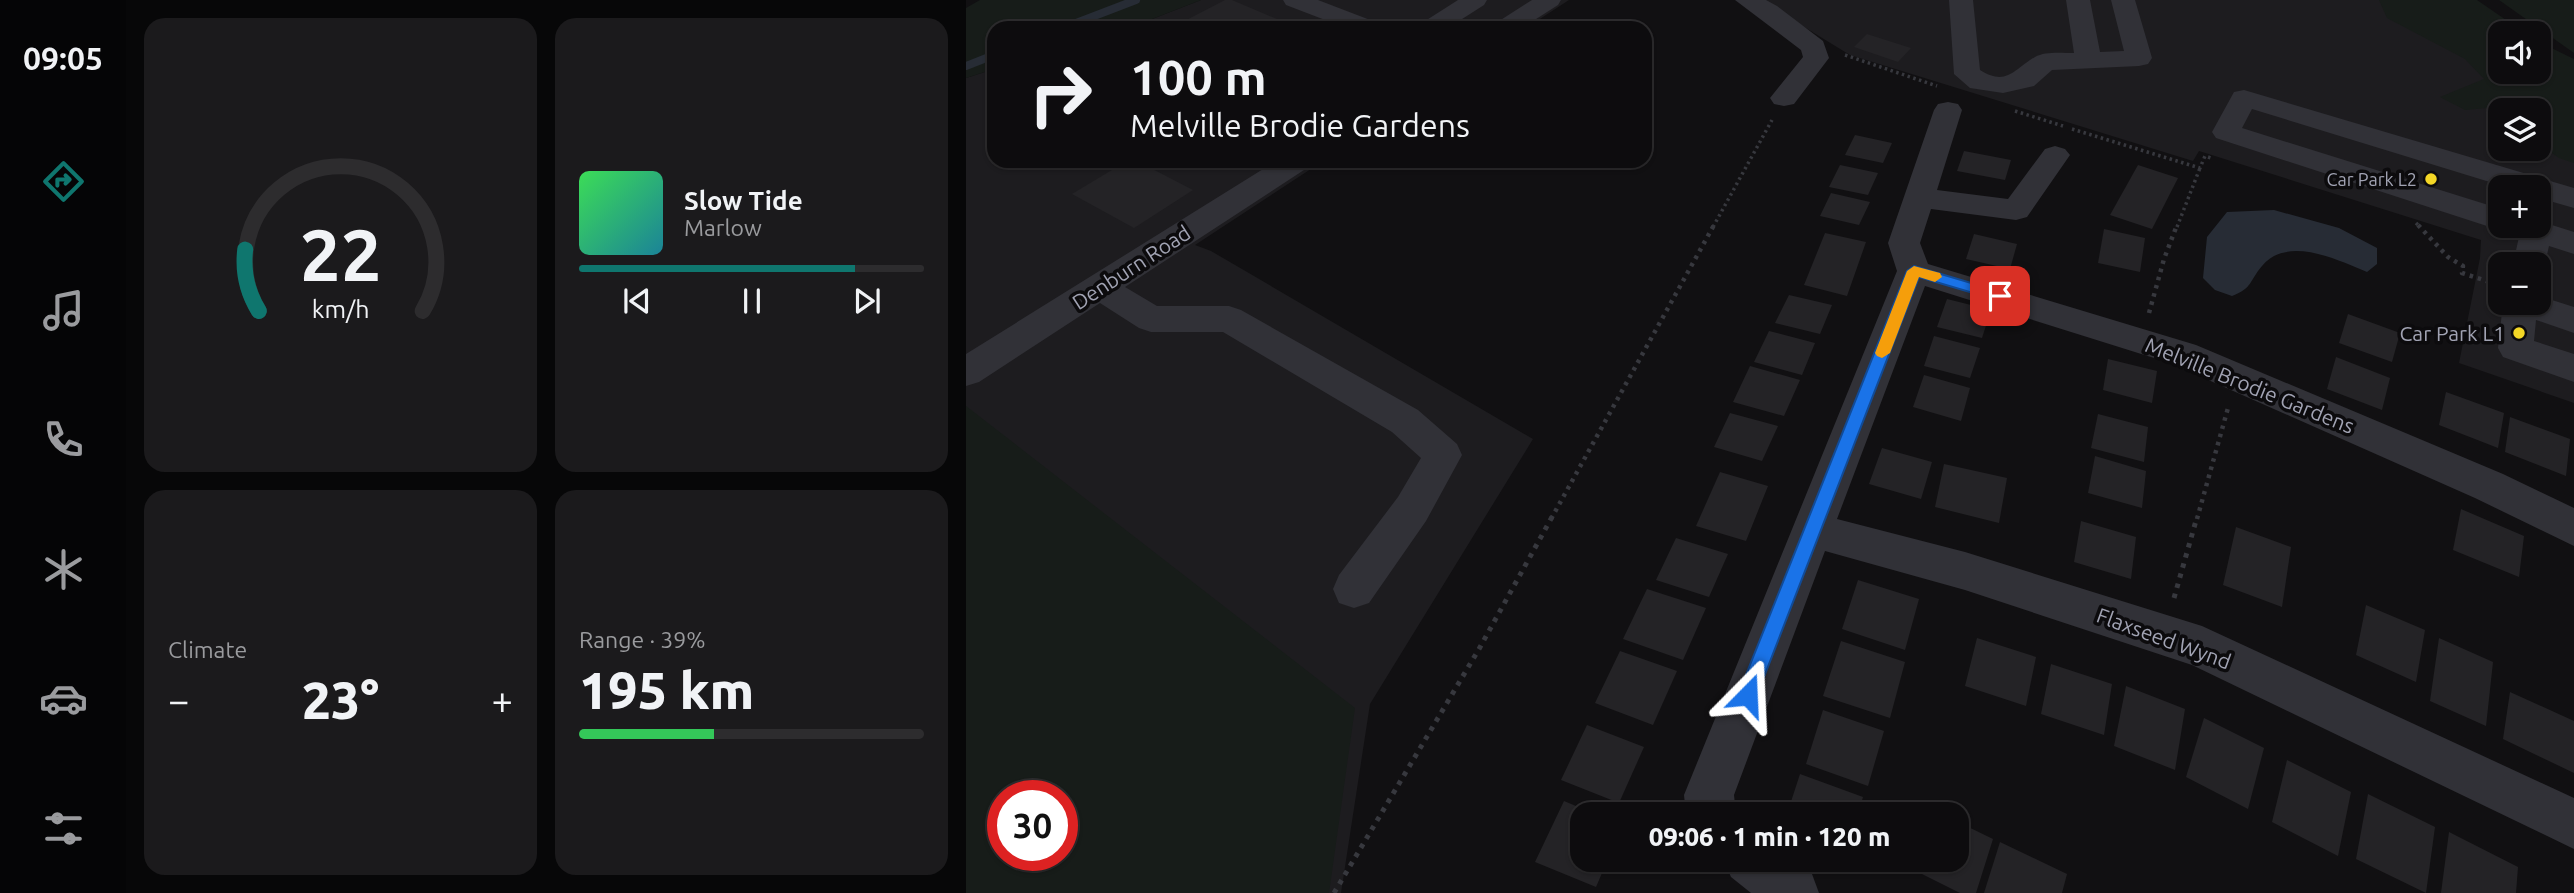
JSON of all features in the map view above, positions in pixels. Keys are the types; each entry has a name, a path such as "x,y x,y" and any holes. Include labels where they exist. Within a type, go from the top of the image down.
{"street":[{"path":"1295,0 1350,21"},
{"path":"1443,21 1475,0"},
{"path":"1516,21 1549,0"},
{"path":"1747,0 1768,11 1814,47 1816,58 1784,98"},
{"path":"1962,0 1967,74 1980,82 2003,85 2024,80 2045,62 2139,58 2123,0"},
{"path":"2078,0 2088,59"},
{"path":"1710,802 1709,796 1914,271 1904,243 1919,198 1943,98"},
{"path":"2488,216 2226,132 2244,98 2499,175"},
{"path":"1919,198 2016,210 2056,155"},
{"name":"Denburn Road","path":"966,372 1286,168"},
{"path":"2551,191 2574,198"},
{"path":"2551,236 2574,243"},
{"name":"Melville Brodie Gardens","path":"1914,271 2183,354 2489,486 2574,528"},
{"path":"1100,287 1151,319 1229,319 1405,421 1443,455 1412,509 1354,589"},
{"path":"2551,313 2574,320"},
{"path":"2520,315 2516,348 2574,368"},
{"name":"Flaxseed Wynd","path":"1813,530 1965,571 2203,647 2574,824"},
{"path":"1766,872 1793,893"}],"path":[{"path":"1814,47 1829,50 1943,98"},
{"path":"1334,893 1479,649 1784,98"},
{"path":"2004,108 2200,168"},
{"path":"2141,341 2164,259 2205,156 2218,160"},
{"path":"2415,222 2448,257 2463,266 2462,273 2488,282"},
{"path":"2164,635 2237,377"}],"shaded area":[{"path":"980,0 1201,0 1147,21 987,21 987,71 966,78 966,8"},
{"path":"1201,0 1569,0 1537,21 1147,21"},
{"path":"1760,0 2449,0 2488,54 2488,84 2551,84 2551,79 2574,91 2574,403 2459,363 2480,258 2481,240 2199,151 2193,161 1850,55"},
{"path":"2379,0 2477,0 2508,21 2488,21 2488,84 2551,84 2551,48 2574,59 2574,163 2551,152 2551,98 2488,98 2488,108 2465,110 2440,97 2484,79 2465,59 2387,18"},
{"path":"2499,0 2574,0 2574,53 2551,37 2551,21 2529,21"},
{"path":"987,71 987,168 1312,168 1195,245 1211,251 1533,439 1370,704 1341,893 966,893 966,78"},
{"path":"2274,210 2339,228 2377,248 2377,264 2367,272 2313,253 2285,252 2272,257 2239,293 2232,296 2215,290 2203,278 2207,237 2227,212"},
{"path":"966,406 1355,708 1329,893 966,893"}],"building":[{"path":"1225,0 1232,0 1282,21 1184,21"},
{"path":"1867,34 1911,48 1898,62 1854,47"},
{"path":"1855,135 1892,143 1883,163 1845,155"},
{"path":"1964,151 2011,160 2005,180 1957,171"},
{"path":"1840,165 1878,173 1868,195 1829,187"},
{"path":"2138,165 2178,178 2152,229 2110,215"},
{"path":"1115,168 1151,168 1193,190 1134,228 1072,194"},
{"path":"1831,193 1870,202 1859,225 1820,216"},
{"path":"2104,229 2145,238 2140,272 2098,263"},
{"path":"1825,233 1866,242 1847,296 1804,285"},
{"path":"1974,234 2017,244 2010,269 1966,259"},
{"path":"1789,295 1832,305 1820,334 1775,323"},
{"path":"1947,299 1991,310 1982,338 1937,327"},
{"path":"2348,314 2400,333 2392,362 2339,343"},
{"path":"1769,331 1815,343 1802,375 1754,362"},
{"path":"1934,336 1980,348 1970,378 1924,366"},
{"path":"2336,357 2390,378 2382,410 2327,389"},
{"path":"2108,359 2157,371 2152,403 2103,390"},
{"path":"1750,366 1800,380 1784,416 1733,402"},
{"path":"1924,375 1970,388 1961,421 1913,407"},
{"path":"2446,392 2504,413 2498,448 2439,425"},
{"path":"1730,413 1778,426 1762,461 1714,447"},
{"path":"2098,414 2148,427 2144,462 2091,448"},
{"path":"2510,417 2570,439 2566,476 2505,452"},
{"path":"1882,448 1932,462 1921,499 1869,484"},
{"path":"2095,456 2146,471 2142,508 2088,493"},
{"path":"1944,464 2007,478 1999,523 1935,507"},
{"path":"1720,472 1768,486 1746,541 1696,526"},
{"path":"2461,509 2524,536 2519,577 2453,550"},
{"path":"2081,521 2136,537 2131,579 2074,562"},
{"path":"2236,527 2291,547 2282,607 2223,585"},
{"path":"1676,538 1728,554 1709,597 1656,580"},
{"path":"1858,580 1919,599 1905,650 1842,629"},
{"path":"1647,589 1706,608 1683,660 1623,639"},
{"path":"2366,605 2425,630 2416,682 2356,655"},
{"path":"1977,638 2036,657 2026,706 1965,686"},
{"path":"2439,638 2493,662 2486,726 2430,701"},
{"path":"1841,641 1905,662 1890,718 1823,696"},
{"path":"1620,651 1677,671 1653,725 1595,703"},
{"path":"2051,664 2112,684 2104,735 2041,714"},
{"path":"2126,686 2185,709 2175,770 2114,746"},
{"path":"2510,692 2574,721 2574,773 2503,739"},
{"path":"1823,710 1884,731 1868,786 1806,764"},
{"path":"2204,718 2264,748 2248,809 2186,777"},
{"path":"1587,725 1644,747 1619,802 1561,780"},
{"path":"2287,760 2351,792 2338,856 2272,822"},
{"path":"1800,774 1863,797 1862,802 1791,802"},
{"path":"2368,794 2435,827 2426,893 2356,859"},
{"path":"1564,801 1570,804 1570,872 1602,872 1596,887 1535,862"},
{"path":"1969,827 1993,839 1976,893 1960,893 1918,872 1969,872"},
{"path":"2449,832 2518,867 2516,893 2441,893"},
{"path":"2000,842 2067,874 2062,893 1984,893"}],"waterway":[{"path":"1081,21 1136,0"},
{"path":"966,66 987,58"}],"slow traffic":[{"path":"1882,353 1914,271 1935,277"}],"place":[{"name":"Car Park L2","path":"2431,179"},
{"name":"Car Park L1","path":"2519,333"}],"route":[{"path":"1748,695 1914,271 2000,296"}]}
